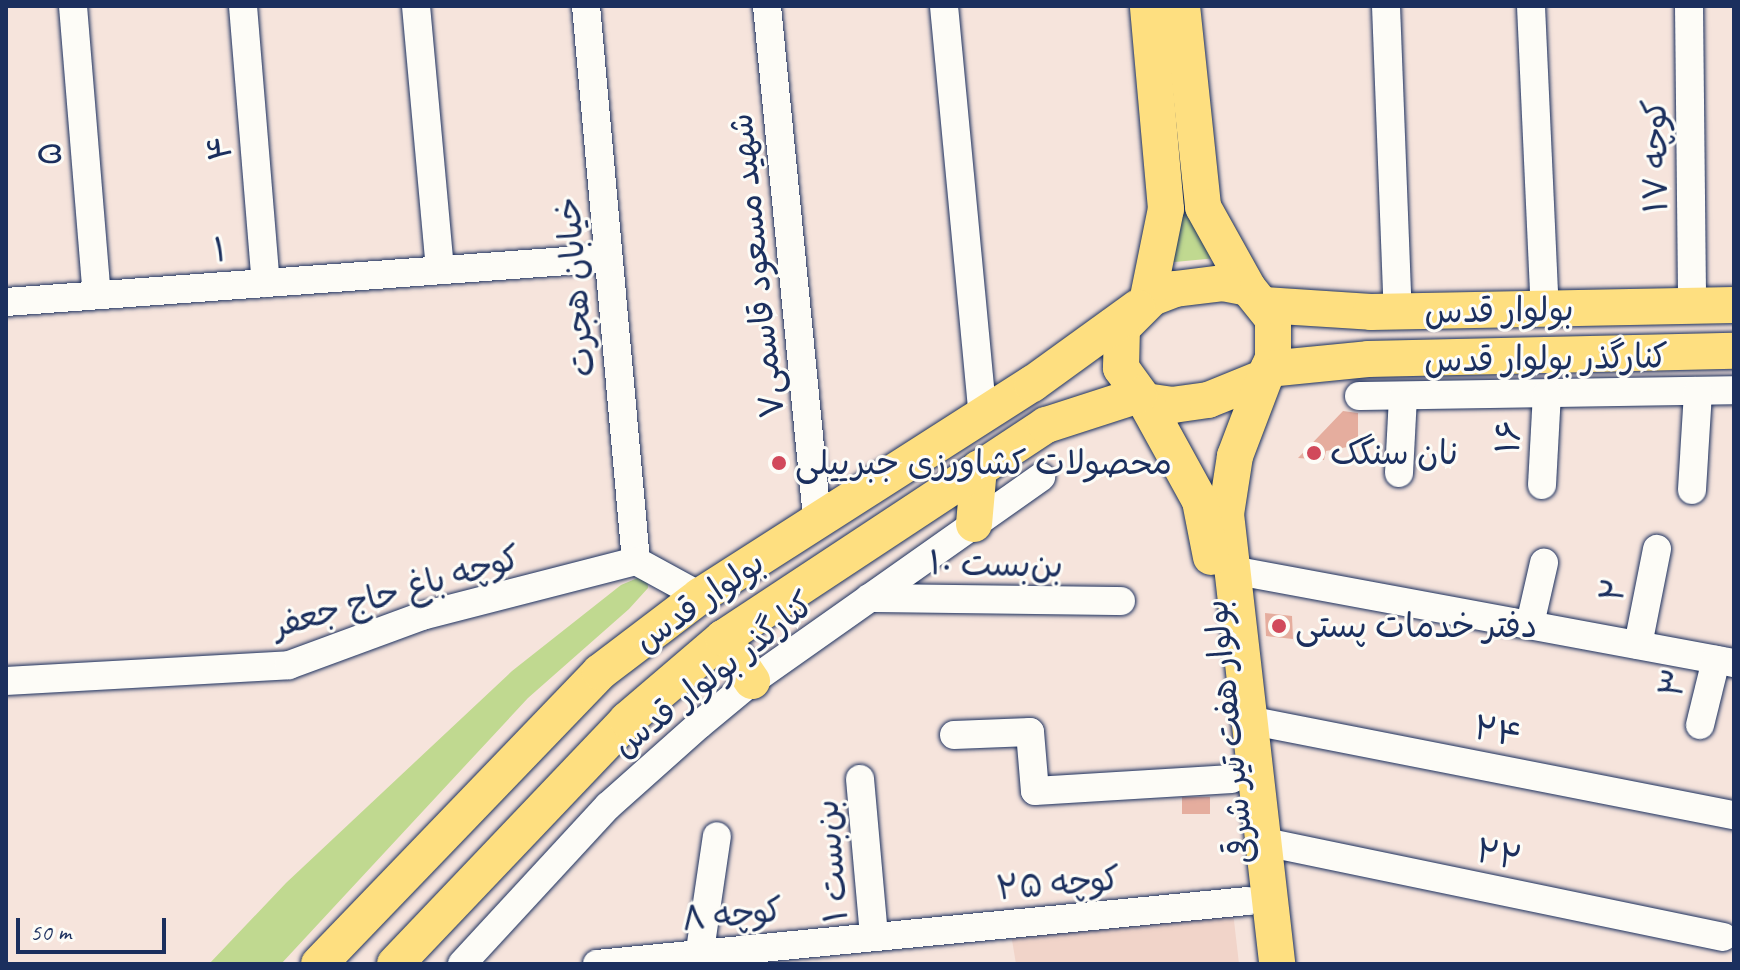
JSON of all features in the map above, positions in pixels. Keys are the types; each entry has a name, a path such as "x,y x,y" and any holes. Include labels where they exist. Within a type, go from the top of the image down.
{"main road":[{"path":"1148,6 1166,209 1142,305 1122,328 1119,346 1121,368 1213,508"},
{"path":"1182,6 1203,207 1256,297 1276,338 1267,373 1213,508"},
{"path":"1142,305 1199,286 1223,283 1256,297"},
{"name":"بولوار قدس","path":"1256,297 1384,312 1734,305"},
{"name":"بولوار قدس","path":"319,964 600,672 700,596 817,518 1032,384 1142,305"},
{"path":"1368,359 1352,352 1343,332 1349,321 1384,312"},
{"name":"بولوار قدس","path":"1267,373 1368,359 1734,351"},
{"path":"1142,398 1173,405 1208,400 1267,373"},
{"path":"1032,384 1050,398 1052,413 1046,425"},
{"name":"بولوار قدس","path":"395,964 627,720 723,638 1046,425 1142,398"},
{"path":"974,524 979,468"},
{"name":"بولوار هفت تیر شرقی","path":"1213,508 1232,570 1260,841 1277,964"},
{"name":"بولوار هفت تیر شرقی","path":"1213,508 1209,538 1232,779 1255,964"},
{"path":"723,638 752,681"}],"street":[{"name":"۵","path":"73,6 97,295"},
{"name":"۴","path":"243,6 266,283"},
{"path":"416,6 440,270"},
{"name":"خیابان هجرت","path":"586,6 636,561"},
{"name":"شهید مسعود قاسمی۷","path":"767,6 817,518"},
{"path":"944,6 983,416"},
{"path":"1384,312 1386,6"},
{"path":"1531,6 1545,309"},
{"name":"کوچه ۱۷","path":"1689,6 1692,306"},
{"name":"۱","path":"6,302 608,258"},
{"path":"1447,357 1487,395"},
{"name":"کنارگذر بولوار قدس","path":"1359,396 1734,390"},
{"path":"1692,490 1698,391"},
{"name":"۱۶","path":"1542,485 1547,394"},
{"path":"1399,473 1403,396"},
{"name":"کنارگذر بولوار قدس","path":"462,964 608,806 752,681 1041,477"},
{"name":"۲","path":"1638,645 1657,549"},
{"path":"636,561 700,596"},
{"name":"کوچه باغ حاج جعفر","path":"6,681 289,665 422,616 636,561"},
{"path":"1530,624 1544,563"},
{"path":"1232,570 1725,662"},
{"name":"بن‌بست ۱۰","path":"869,598 1121,601"},
{"name":"۳","path":"1700,725 1725,662"},
{"name":"۲۴","path":"1248,720 1734,815"},
{"path":"954,735 1030,732 1035,791 1232,779"},
{"name":"بن‌بست ۱","path":"860,779 874,936"},
{"path":"699,959 717,836"},
{"name":"۲۲","path":"1260,841 1723,937"},
{"name":"کوچه ۲۵","path":"874,936 1248,901"},
{"name":"کوچه ۸","path":"597,964 699,959 874,936"}],"shaded area":[{"path":"1233,912 1239,964 1016,964 1011,934"}],"green space":[{"path":"1168,6 1217,258 1164,263"},
{"path":"647,574 648,588 629,609 528,698 281,964 209,964 286,883 512,671 621,585"}],"building":[{"path":"1343,411 1358,413 1358,445 1326,451 1324,460 1298,458"},
{"name":"دفتر خدمات پستی","path":"1265,613 1292,616 1293,639 1266,636"},
{"path":"1182,797 1210,797 1210,814 1182,814"}],"place":[{"name":"نان سنگک","path":"1314,453"},
{"name":"محصولات کشاورزی جبرییلی","path":"779,463"},
{"name":"دفتر خدمات پستی","path":"1279,626"}]}
